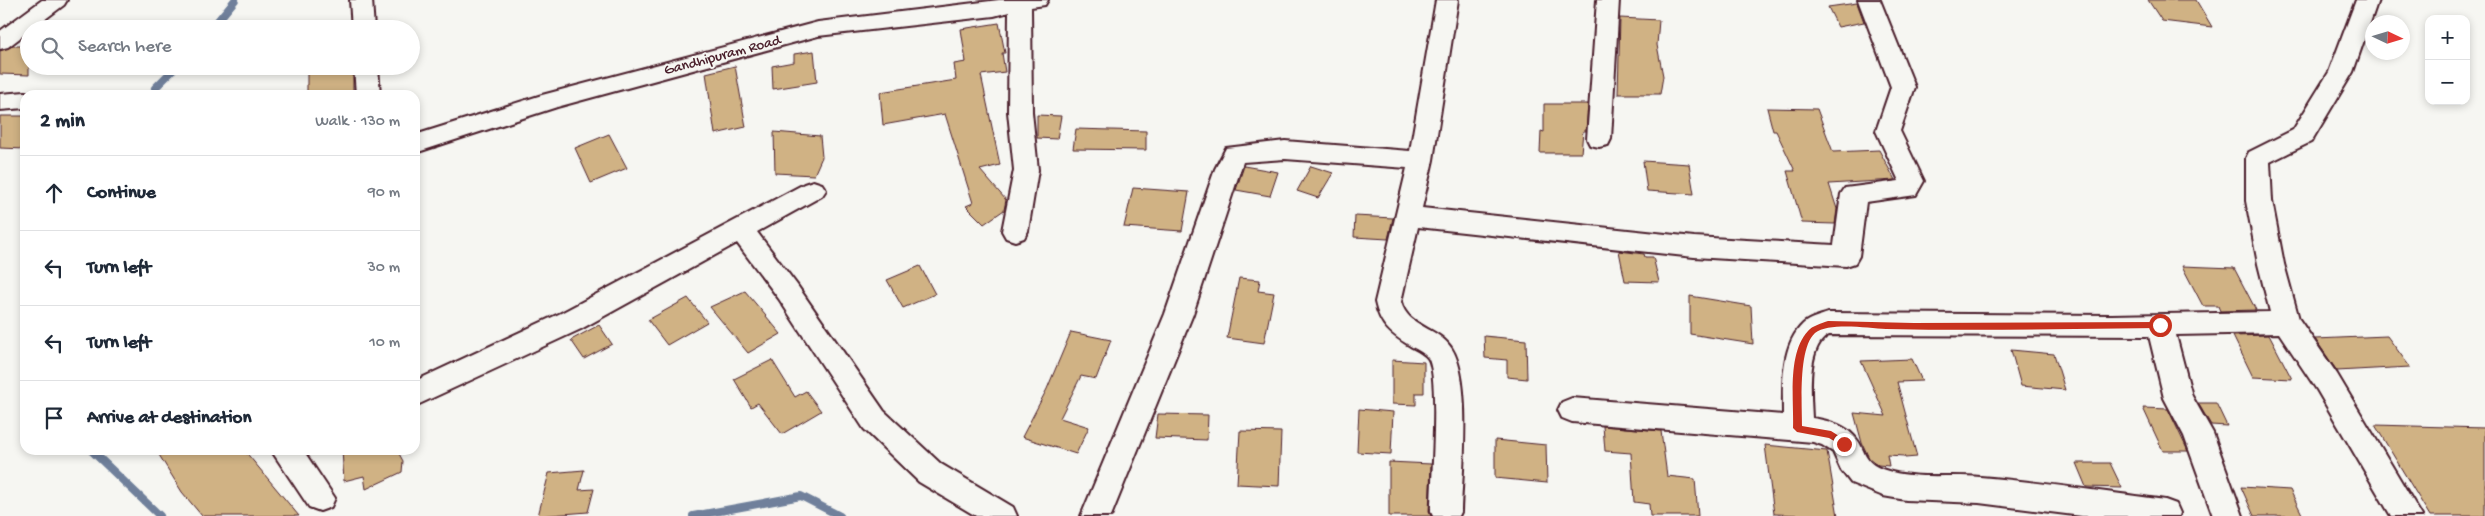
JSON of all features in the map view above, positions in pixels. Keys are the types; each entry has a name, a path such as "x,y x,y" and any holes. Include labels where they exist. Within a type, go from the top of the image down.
{"street":[{"path":"29,20 56,0"},
{"path":"361,0 362,20"},
{"path":"1015,231 1026,170 1020,112 1026,0"},
{"name":"Gandhipuram Road","path":"420,142 550,101 818,30 994,9 1026,0"},
{"path":"1446,512 1448,378 1442,356 1431,346 1397,325 1389,314 1388,302 1421,160 1447,0"},
{"path":"1599,139 1608,0"},
{"path":"1407,216 1694,247 1846,256 1854,194 1908,189 1912,181 1888,130 1903,87 1869,0"},
{"path":"2367,0 2341,72 2302,136 2258,158 2258,201 2286,322 2327,382 2407,516"},
{"path":"0,42 20,27"},
{"path":"367,75 368,90"},
{"path":"0,102 20,100"},
{"path":"1096,516 1179,314 1227,169 1235,154 1285,150 1421,160"},
{"path":"420,392 571,321 814,190"},
{"path":"741,230 788,292 874,420 930,473 1002,516"},
{"path":"1797,428 1799,370 1803,344 1812,331 1828,324 1914,326 2160,325 2286,322"},
{"path":"2160,325 2178,398 2198,432 2228,516"},
{"path":"1572,410 1797,428 1831,435 1844,444 1851,461 1862,474 1883,484 1906,487 1978,490 2165,513"},
{"path":"290,455 320,498"}],"building":[{"path":"2148,0 2196,0 2212,27 2162,21"},
{"path":"1857,3 1864,22 1838,27 1828,7"},
{"path":"1620,18 1659,20 1657,45 1663,76 1660,94 1618,94"},
{"path":"999,23 1005,53 1002,53 1005,72 981,75 1000,165 980,170 1006,200 1004,210 984,224 966,206 973,203 945,114 883,125 880,92 956,80 954,64 966,62 961,29"},
{"path":"13,46 20,46 20,75 0,74 0,51"},
{"path":"814,51 817,82 773,89 772,66 794,62 794,54"},
{"path":"735,66 746,127 715,134 706,73"},
{"path":"307,75 353,75 353,90 307,90"},
{"path":"1544,104 1588,104 1586,131 1583,131 1581,153 1540,153 1541,131 1544,132"},
{"path":"1767,108 1817,109 1833,152 1879,150 1895,180 1829,184 1837,209 1835,224 1802,223 1787,171 1795,171 1776,131 1773,131"},
{"path":"1037,115 1061,116 1057,139 1037,138"},
{"path":"0,116 20,116 20,149 0,148"},
{"path":"1076,129 1146,131 1146,150 1073,149"},
{"path":"774,132 820,136 822,157 814,175 775,173"},
{"path":"609,134 627,168 591,183 575,148"},
{"path":"1643,161 1689,164 1694,194 1647,191"},
{"path":"1244,166 1278,172 1270,196 1236,190"},
{"path":"1311,166 1333,173 1318,198 1297,191"},
{"path":"1133,188 1189,192 1182,231 1124,227"},
{"path":"1355,216 1393,218 1388,239 1354,237"},
{"path":"1619,251 1653,257 1659,282 1625,281"},
{"path":"920,266 935,294 903,308 887,280"},
{"path":"2182,266 2234,268 2256,310 2220,311 2218,306 2203,306"},
{"path":"1239,278 1260,280 1258,291 1274,293 1264,343 1227,338"},
{"path":"745,291 781,334 748,353 710,307"},
{"path":"1690,296 1751,306 1753,344 1690,334"},
{"path":"688,298 707,322 667,345 648,320"},
{"path":"599,325 612,344 584,359 571,340"},
{"path":"1071,332 1111,340 1096,379 1081,376 1060,418 1089,427 1076,454 1022,437 1047,389"},
{"path":"2269,335 2292,379 2253,377 2233,336"},
{"path":"1484,336 1526,340 1527,379 1507,377 1507,360 1485,358"},
{"path":"2387,336 2410,367 2337,371 2315,339"},
{"path":"2011,350 2054,354 2065,390 2021,386"},
{"path":"1912,359 1922,381 1897,382 1917,457 1905,458 1904,456 1887,455 1889,466 1878,465 1869,458 1862,443 1854,413 1886,416 1861,361"},
{"path":"772,360 795,397 806,391 821,411 782,434 758,403 751,407 734,379"},
{"path":"1392,360 1424,362 1424,393 1416,393 1416,405 1392,404"},
{"path":"2198,403 2216,403 2227,426 2211,425"},
{"path":"2143,408 2168,409 2188,451 2163,451"},
{"path":"1359,409 1393,412 1391,454 1357,452"},
{"path":"1158,414 1208,415 1207,440 1155,438"},
{"path":"2375,425 2485,428 2485,516 2430,516"},
{"path":"1603,426 1661,431 1667,476 1695,479 1698,516 1650,516 1649,504 1634,502 1631,453 1605,451"},
{"path":"1240,431 1281,432 1279,486 1237,484"},
{"path":"1495,440 1546,445 1547,483 1495,478"},
{"path":"1765,445 1827,451 1838,516 1774,514"},
{"path":"159,455 248,455 299,516 202,516 182,492"},
{"path":"342,455 400,455 403,461 402,472 366,489 364,476 344,481"},
{"path":"1389,462 1431,464 1429,512 1431,516 1389,516"},
{"path":"2076,463 2110,463 2122,488 2086,487"},
{"path":"584,470 579,490 594,489 588,512 538,516 549,473"},
{"path":"2241,487 2290,490 2303,516 2254,516"}],"waterway":[{"path":"218,20 235,0"},
{"path":"155,88 168,75"},
{"path":"96,455 160,516"},
{"path":"693,516 801,496 840,516"}],"route":[{"path":"1844,444 1831,435 1797,428 1799,370 1803,344 1812,331 1828,324 1858,323 1914,326 2160,325"}]}
